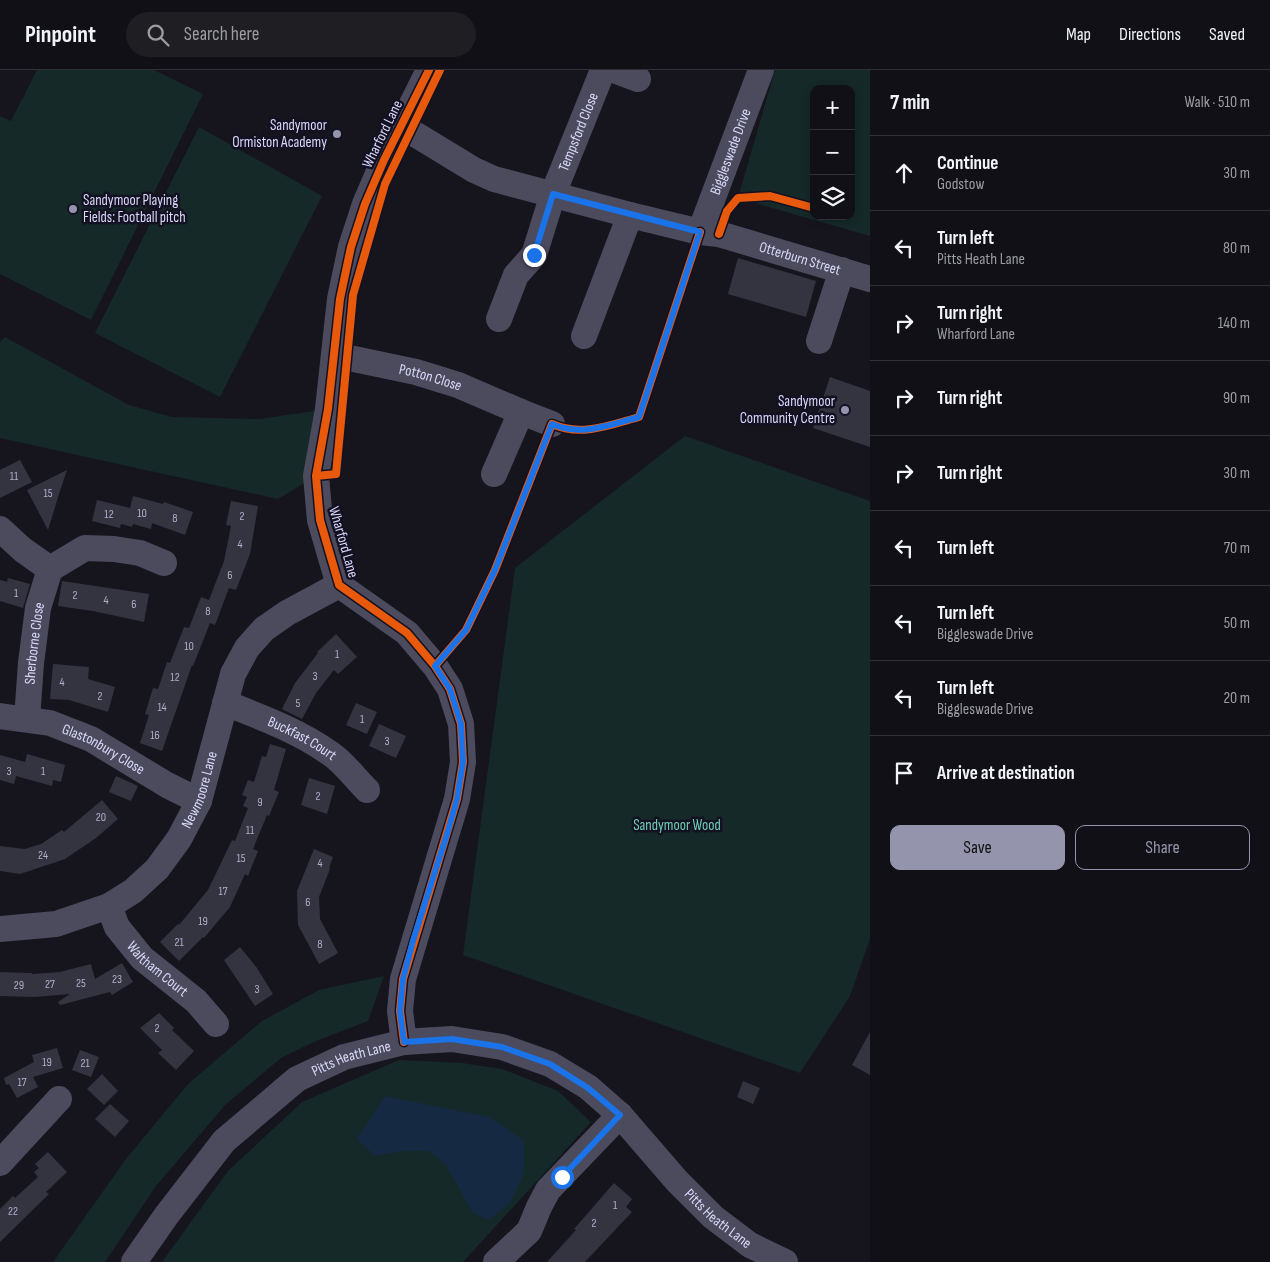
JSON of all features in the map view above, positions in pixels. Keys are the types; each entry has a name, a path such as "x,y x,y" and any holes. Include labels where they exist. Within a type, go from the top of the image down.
{"street":[{"name":"Wharford Lane","path":"404,1042 400,1011 403,979 457,799 463,762 461,724 450,689 435,666 407,633 339,585 320,520 316,476 328,409 340,298 351,247 365,204 400,125 429,70"},
{"name":"Tempsford Close","path":"553,194 603,70"},
{"path":"614,70 638,79"},
{"name":"Biggleswade Drive","path":"700,232 760,70"},
{"path":"400,125 474,170 494,179 700,232"},
{"path":"499,319 516,275 534,255 553,194"},
{"path":"584,336 630,215"},
{"name":"Otterburn Street","path":"700,232 719,234 870,279"},
{"path":"820,341 842,270"},
{"name":"Potton Close","path":"335,355 416,372 458,385 552,424"},
{"path":"494,474 521,412"},
{"path":"0,529 23,550 50,569 85,548 114,549 140,554 164,564"},
{"name":"Sherborne Close","path":"27,719 31,663 38,608 50,569"},
{"name":"Newmoore Lane","path":"0,929 56,924 109,906 133,891 156,869 180,840 199,801 233,674 247,648 264,629 287,613 339,585"},
{"name":"Buckfast Court","path":"225,703 259,716 299,735 332,755 367,790"},
{"name":"Glastonbury Close","path":"0,716 50,723 91,739 167,785 199,801"},
{"name":"Waltham Court","path":"109,906 117,927 142,958 196,1001 216,1024"},
{"name":"Pitts Heath Lane","path":"134,1262 166,1216 224,1141 298,1080 344,1057 404,1042 452,1039 502,1047 550,1064 588,1088 620,1115 677,1181 713,1217 750,1246 785,1262"},
{"path":"0,1163 59,1100"},
{"path":"501,1261 529,1231 548,1190 620,1115"}],"green space":[{"name":"Sandymoor Playing Fields: Football pitch","path":"37,70 154,70 203,94 91,320 0,274 0,116 11,121"},
{"path":"775,70 870,70 870,236 814,220 855,220 855,85 810,85 810,219 738,198"},
{"name":"Sandymoor Playing Fields: Football pitch","path":"199,127 322,196 220,397 95,333"},
{"path":"5,337 129,405 172,417 259,419 328,409 316,476 278,499 0,438 0,342"},
{"name":"Sandymoor Wood","path":"685,436 870,501 870,939 850,996 800,1073 463,955 515,568"},
{"path":"384,976 368,1021 316,1041 281,1058 226,1104 156,1186 105,1262 53,1262 126,1159 188,1084 262,1021 319,990"},
{"path":"399,1060 462,1063 502,1069 558,1091 591,1122 463,1262 162,1262 228,1171 302,1102"}],"water":[{"path":"385,1096 489,1117 524,1140 524,1173 510,1203 489,1220 473,1213 446,1165 429,1151 405,1151 375,1156 357,1139"}],"building":[{"path":"738,258 816,281 806,317 728,294"},
{"name":"Sandymoor Community Centre","path":"830,377 870,391 870,447 813,428"},
{"path":"20,460 32,482 0,498 0,470"},
{"path":"67,470 60,491 48,530 27,490"},
{"path":"133,496 163,504 164,502 193,512 185,535 152,523 151,529 133,524 132,527 121,524 120,528 92,521 97,500 130,508"},
{"path":"231,501 258,506 250,554 236,590 229,588 215,625 210,623 192,665 162,751 140,743 149,715 145,714 153,688 158,689 167,662 170,663 184,627 189,628 201,597 209,600 224,561 231,526 226,525"},
{"path":"8,578 30,584 23,608 0,601 0,580 7,582"},
{"path":"62,581 149,594 144,622 58,606"},
{"path":"336,634 357,657 338,674 334,670 316,693 302,719 282,709 295,683 317,652"},
{"path":"53,664 89,667 88,679 115,687 108,712 69,700 50,699"},
{"path":"356,703 377,712 367,734 346,725"},
{"path":"379,724 406,736 396,758 369,746"},
{"path":"270,744 286,749 274,790 279,792 253,849 258,851 248,876 245,874 230,907 204,938 179,961 160,942 179,925 208,890 232,840 235,841 248,808 243,806 247,797 242,795 248,780 254,782 262,756 266,757"},
{"path":"27,754 65,765 61,782 53,780 52,786 16,776 14,784 0,780 0,755 25,762"},
{"path":"116,776 138,786 131,801 109,792"},
{"path":"309,778 335,786 327,814 301,805"},
{"path":"102,800 118,819 96,838 65,859 20,874 0,871 0,846 25,849 41,844 62,830 64,832"},
{"path":"314,849 333,857 319,897 320,919 338,953 319,964 298,925 297,891"},
{"path":"240,947 257,968 273,994 255,1006 224,960"},
{"path":"122,963 133,982 112,995 110,992 60,1005 58,1002 70,994 35,997 0,996 0,972 32,974 60,972 91,964 95,979"},
{"path":"159,1013 174,1028 172,1030 194,1051 176,1070 158,1053 162,1050 140,1028"},
{"path":"870,1032 870,1075 852,1065"},
{"path":"57,1048 63,1068 33,1077 38,1087 17,1098 9,1084 6,1085 4,1078 34,1062 32,1055"},
{"path":"80,1050 99,1057 91,1077 72,1070"},
{"path":"102,1074 118,1091 104,1105 87,1089"},
{"path":"743,1081 760,1088 753,1104 737,1097"},
{"path":"110,1104 129,1121 115,1137 95,1119"},
{"path":"48,1152 67,1172 46,1192 49,1194 0,1242 0,1209 13,1196 15,1198 38,1177 34,1172 39,1168 35,1164"},
{"path":"614,1183 632,1199 626,1207 632,1212 585,1262 547,1262 576,1230 574,1229"}],"cycle path":[{"path":"404,1042 400,1011 403,979 457,799 463,762 461,724 450,689 435,666 407,633 339,585 320,520 316,476 328,409 340,299 351,247 365,204 384,160 429,70"},
{"path":"316,476 336,474 353,295 385,184 440,70"},
{"path":"719,234 727,211 738,198 770,196 810,207"},
{"path":"435,666 466,630 495,570 552,424 563,428 585,430 639,417 700,232"}],"place":[{"name":"Sandymoor Ormiston Academy","path":"337,134"},
{"name":"Sandymoor Playing Fields: Football pitch","path":"73,209"},
{"name":"Sandymoor Community Centre","path":"845,410"}],"route":[{"path":"534,255 553,194 700,232 639,417 593,430 562,429 552,424 495,570 466,630 435,666 450,689 461,724 463,762 457,799 403,979 400,1011 404,1042 452,1039 502,1047 550,1064 588,1088 620,1115 562,1177"}]}
